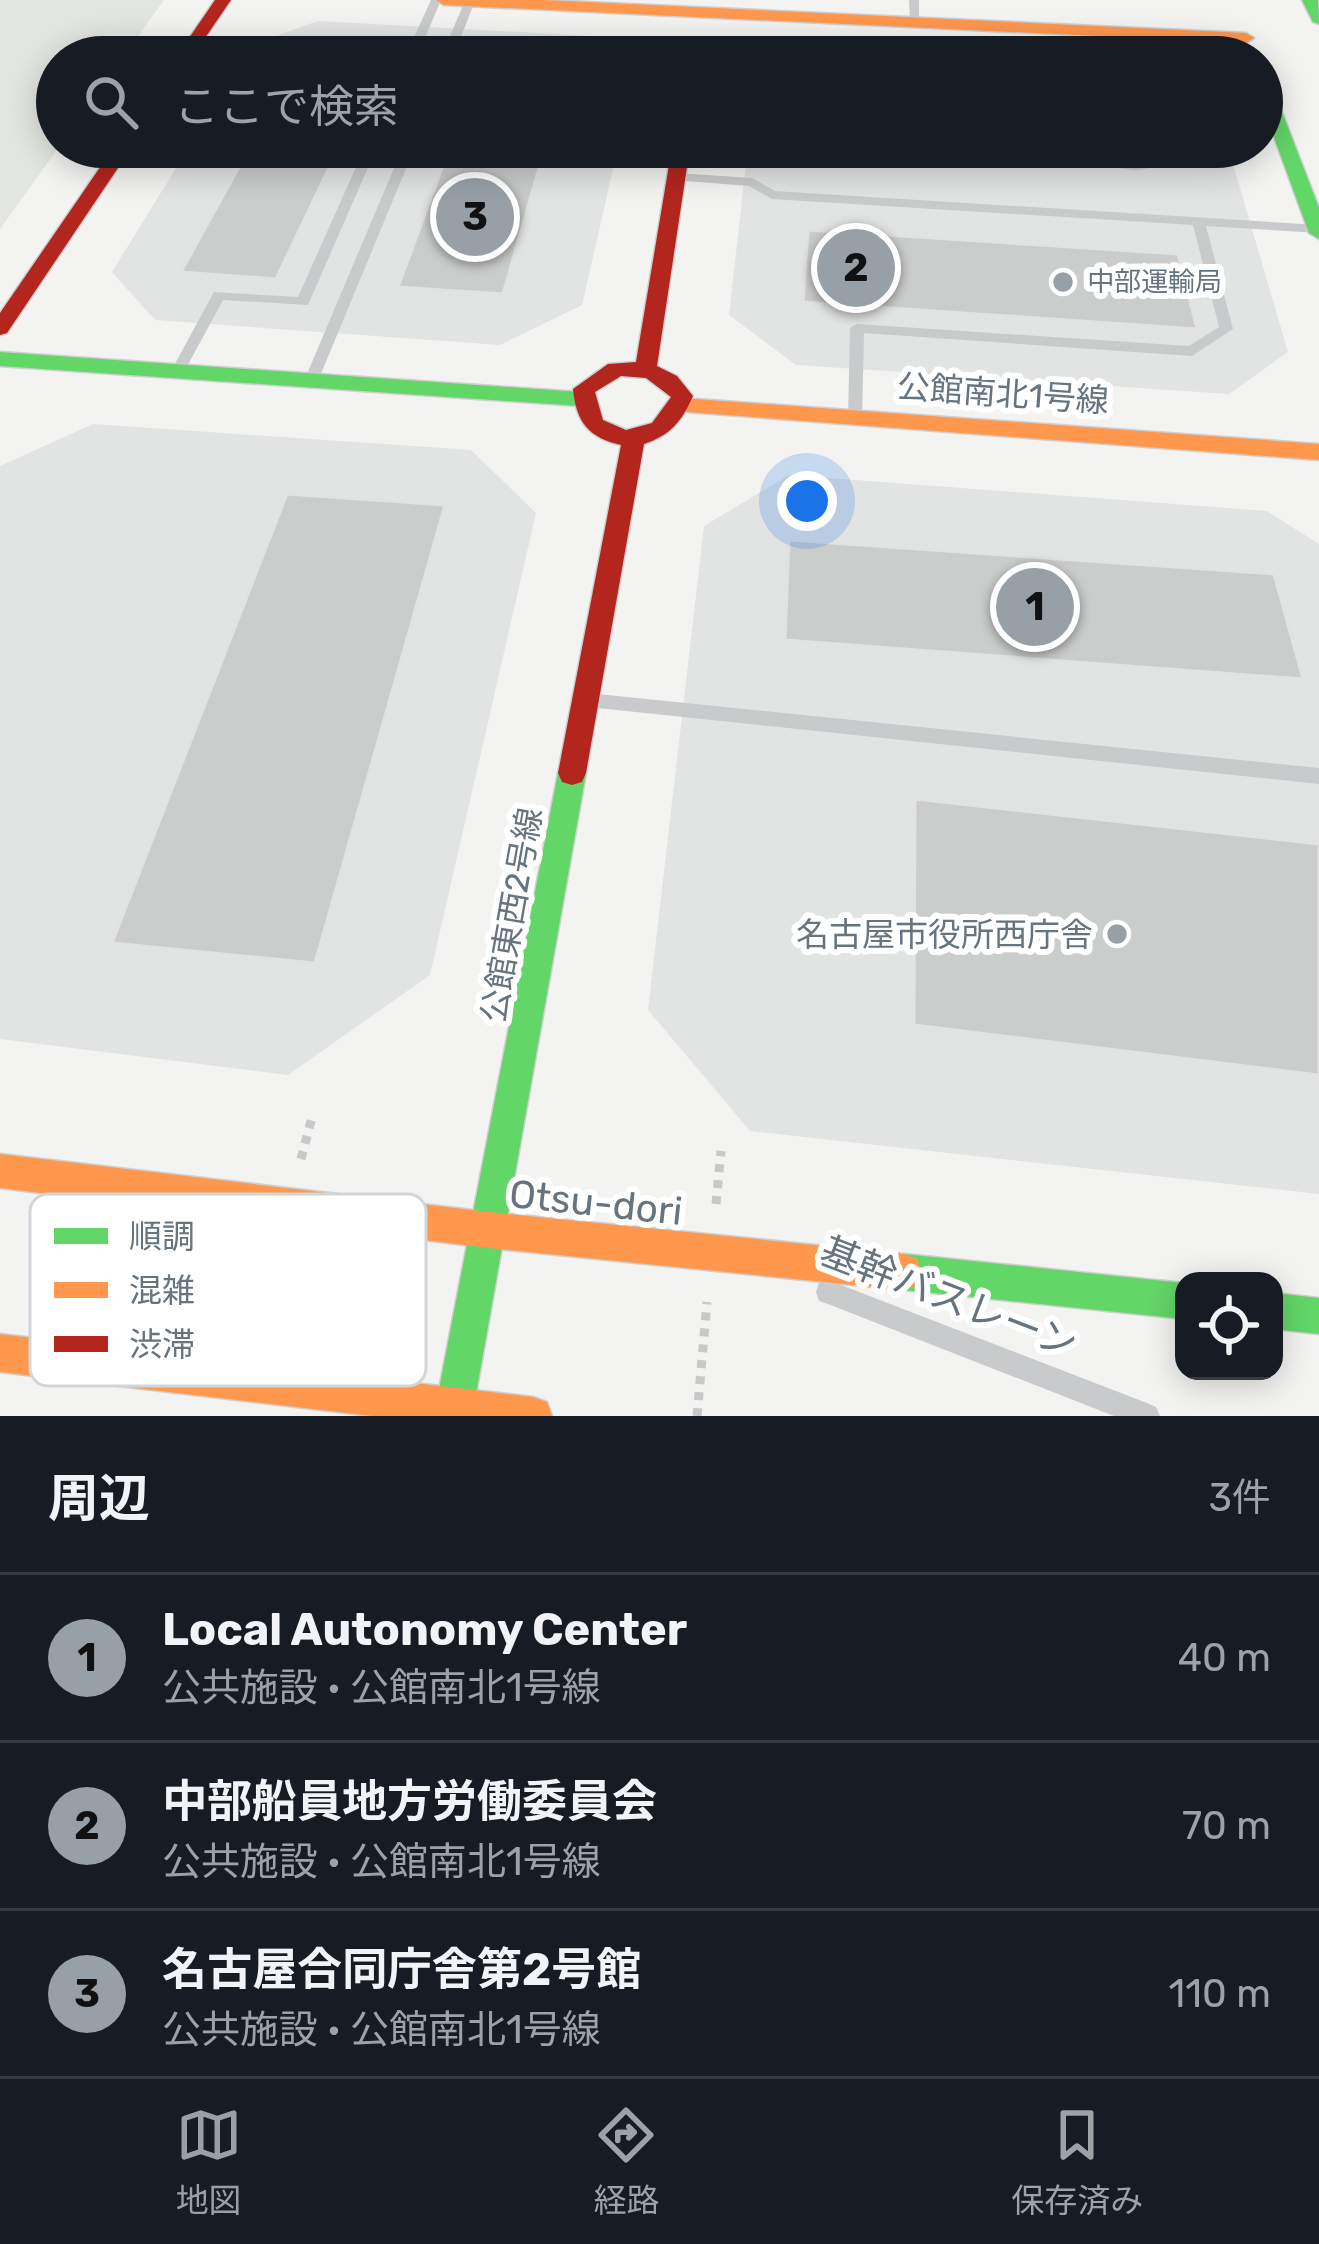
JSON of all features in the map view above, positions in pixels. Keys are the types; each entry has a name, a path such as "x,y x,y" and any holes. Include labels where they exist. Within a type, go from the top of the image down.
{"street":[{"path":"198,36 223,0"},
{"path":"440,0 915,11 1147,36"},
{"path":"1232,0 1245,36"},
{"path":"1310,0 1319,19"},
{"path":"1283,137 1318,231"},
{"path":"0,328 109,168"},
{"path":"646,369 678,168"},
{"path":"0,359 580,399"},
{"path":"646,369 678,387 682,406 667,428 634,438 616,436 588,423 580,399 584,389 603,374 646,369"},
{"name":"公館南北1号線","path":"682,406 1319,452"},
{"name":"公館東西2号線","path":"455,1405 634,438"},
{"name":"Otsu-dori","path":"0,1172 188,1194"},
{"name":"Otsu-dori","path":"426,1222 1175,1300"},
{"path":"1283,1312 1319,1316"},
{"path":"0,1353 30,1356"},
{"path":"270,1386 378,1406 455,1405 533,1416"}],"lane":[{"path":"422,36 440,0"},
{"path":"456,36 470,1"},
{"path":"178,371 219,296 303,302 362,168"},
{"path":"311,381 400,168"},
{"path":"676,177 752,182 772,195 1318,231"},
{"path":"855,419 856,328 1192,351 1226,328 1198,221"},
{"path":"588,700 1319,776"},
{"name":"基幹バスレーン","path":"723,1252 1147,1416"}],"path":[{"path":"293,1194 313,1113"}],"shaded area":[{"path":"0,0 164,0 138,36 36,36 36,168 44,168 0,229"},
{"path":"318,21 593,36 276,36"},
{"path":"176,168 613,168 582,305 500,345 155,320 112,272"},
{"path":"746,168 1234,168 1288,352 1229,394 796,365 729,315"},
{"path":"93,424 471,450 536,513 430,975 288,1075 0,1039 0,466"},
{"path":"789,475 1267,511 1319,544 1319,1194 750,1131 648,1010 704,526"}],"building":[{"path":"238,168 329,168 276,279 181,272"},
{"path":"442,168 539,168 503,294 398,287"},
{"path":"1110,168 1163,168 1134,172"},
{"path":"808,230 1178,254 1197,329 803,302"},
{"path":"287,494 445,505 315,963 112,943"},
{"path":"789,540 1274,574 1303,679 785,640"},
{"name":"名古屋市役所西庁舎","path":"915,799 1319,844 1319,1075 914,1025"}],"traffic: fast":[{"path":"1310,0 1319,19"},
{"path":"1283,137 1319,233"},
{"path":"0,359 580,399"},
{"path":"455,1405 572,773"},
{"path":"904,1272 1175,1300"},
{"path":"1283,1312 1319,1316"}],"traffic: slow":[{"path":"444,0 1204,36"},
{"path":"682,406 1319,452"},
{"path":"0,1171 191,1194"},
{"path":"426,1222 904,1272"},
{"path":"0,1353 30,1357"},
{"path":"279,1386 533,1416"}],"traffic: jam":[{"path":"198,36 223,0"},
{"path":"0,328 109,168"},
{"path":"646,369 678,168"},
{"path":"616,369 654,372 669,381 682,396 674,415 644,436 609,435 595,425 586,410 584,389 616,369"},
{"path":"572,773 634,438"}],"place":[{"name":"名古屋合同庁舎第2号館","path":"475,217"},
{"name":"中部船員地方労働委員会","path":"856,268"},
{"name":"中部運輸局","path":"1063,282"},
{"name":"Local Autonomy Center","path":"1035,607"},
{"name":"名古屋市役所西庁舎","path":"1117,934"}]}
